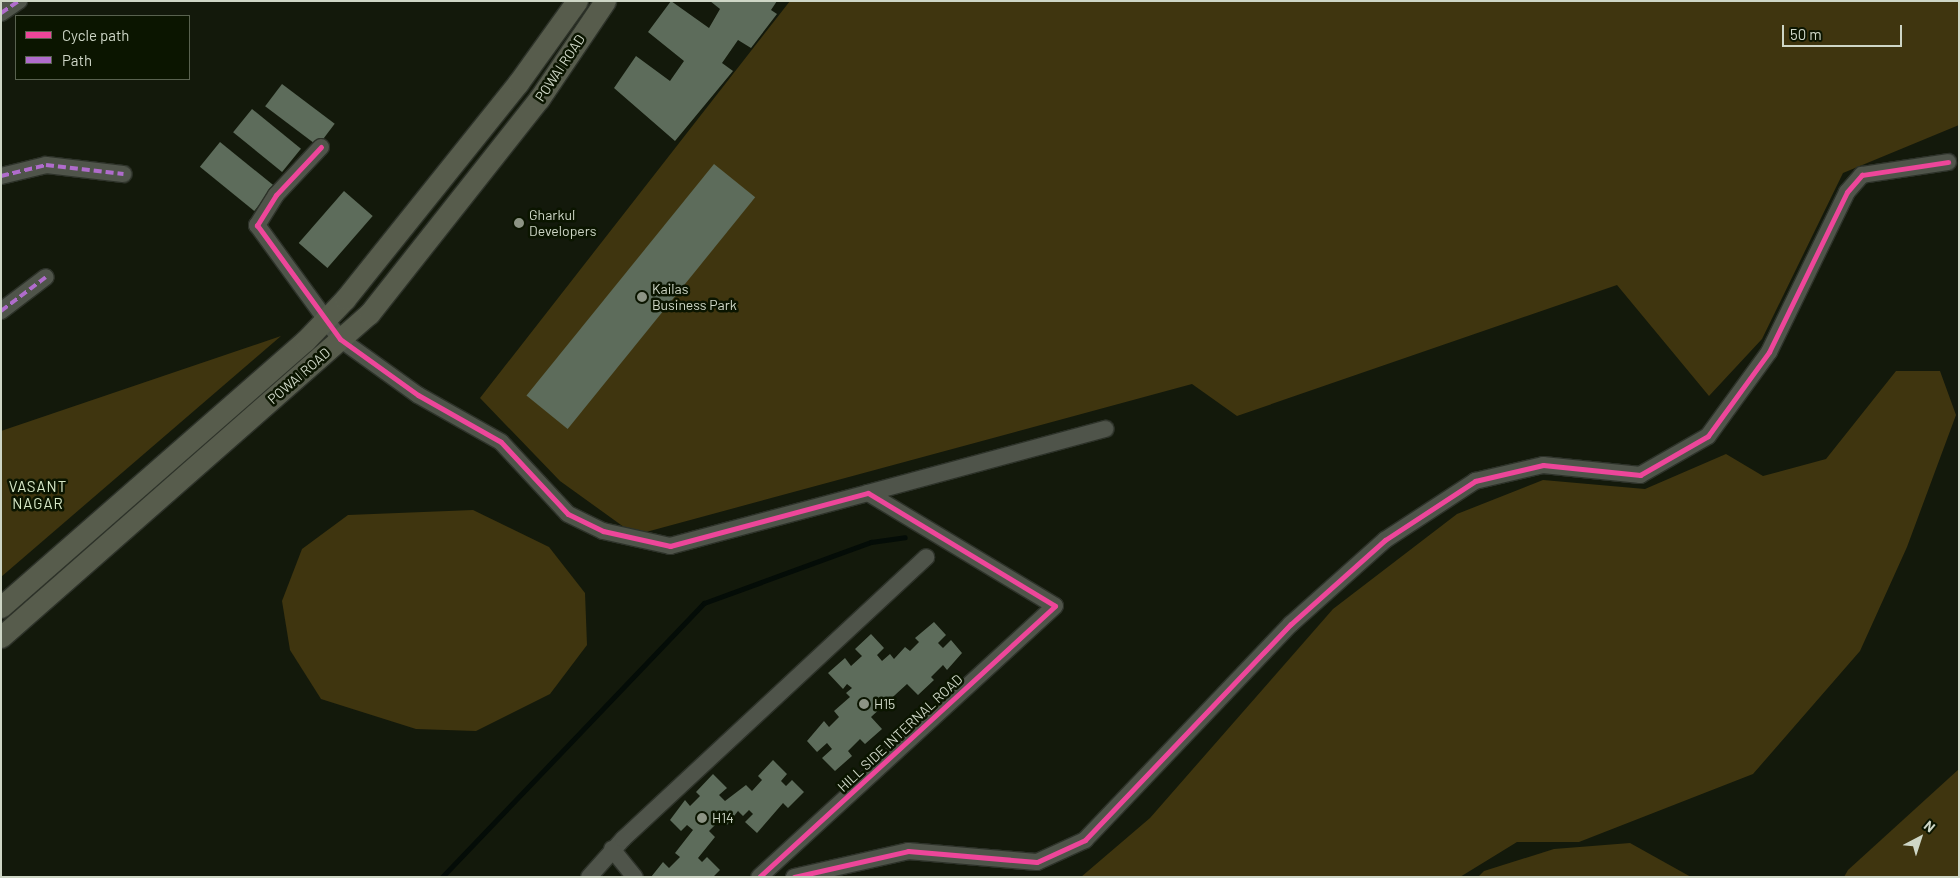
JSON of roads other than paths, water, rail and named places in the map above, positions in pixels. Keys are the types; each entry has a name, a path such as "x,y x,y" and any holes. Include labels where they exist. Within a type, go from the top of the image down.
{"main road":[{"name":"POWAI ROAD","path":"1,607 325,320 518,83 577,1"},
{"name":"POWAI ROAD","path":"1,637 369,314 539,100 605,1"},
{"path":"161,467 176,484"}],"street":[{"path":"1,13 19,1"},
{"path":"321,147 276,195 257,225 325,320 340,339 418,395 501,442 568,514 603,531 670,546 1106,429"},
{"path":"794,877 908,851 1037,862 1085,840 1291,624 1385,540 1475,481 1543,465 1640,475 1708,436 1769,352 1847,192 1862,175 1948,162"},
{"path":"1,176 46,165 123,174"},
{"path":"1,311 46,277"},
{"name":"HILL SIDE INTERNAL ROAD","path":"759,877 1055,606 868,493"},
{"path":"589,877 612,849 926,557"},
{"path":"612,849 635,877"}],"waterway":[{"path":"442,877 704,603 871,542 905,537"}],"place":[{"name":"Gharkul Developers","path":"519,223"},
{"name":"Kailas Business Park","path":"642,297"},
{"name":"H15","path":"864,704"},
{"name":"H14","path":"702,818"}],"district":[{"name":"VASANT NAGAR","path":"38,494"}]}
